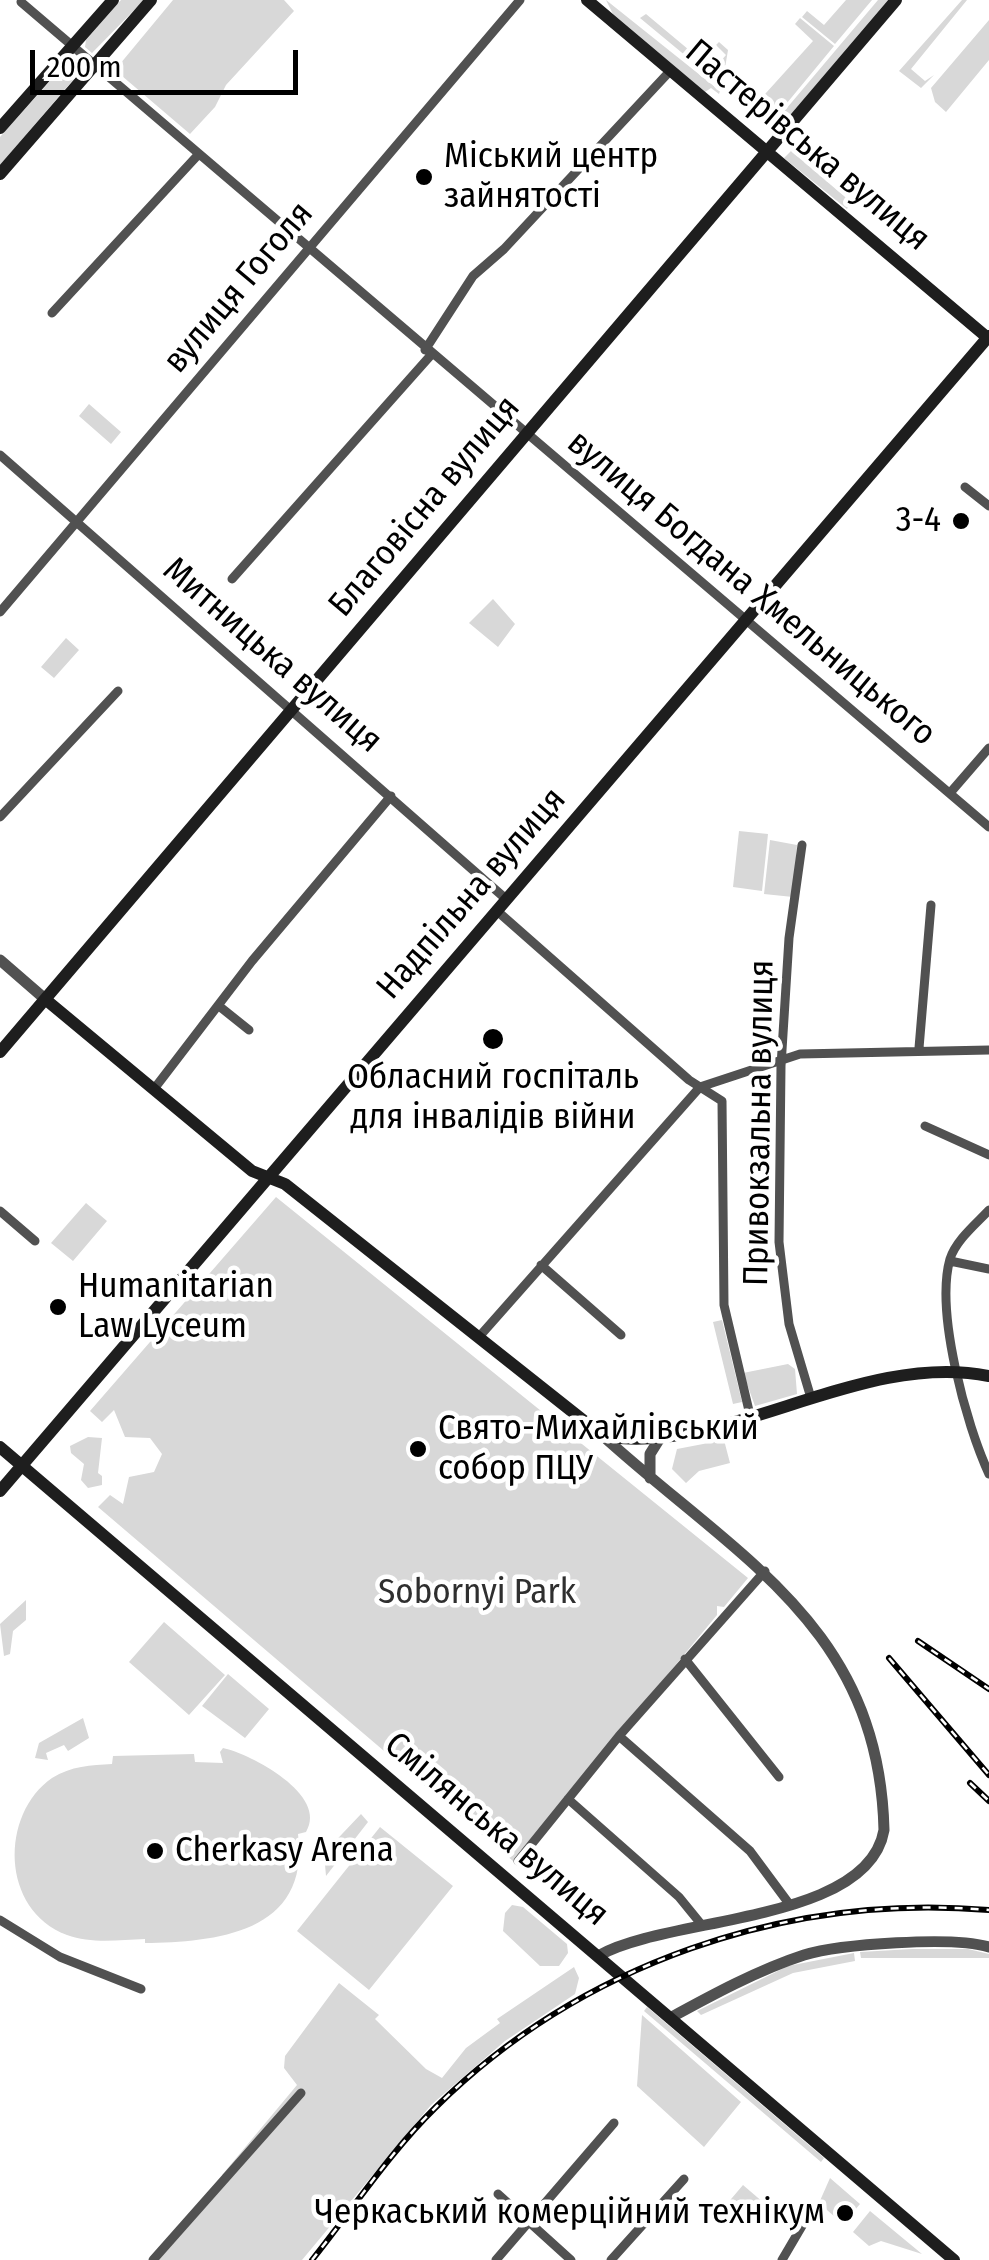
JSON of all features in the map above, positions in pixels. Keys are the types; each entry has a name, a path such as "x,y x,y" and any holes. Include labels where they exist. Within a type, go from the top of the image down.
{"main road":[{"path":"0,128 113,0"},
{"path":"0,174 151,0"},
{"name":"Пастерівська вулиця","path":"587,0 989,337"},
{"name":"Благовісна вулиця","path":"0,1052 896,0"},
{"name":"Надпільна вулиця","path":"0,1491 989,337"},
{"path":"46,999 256,1174 285,1184 602,1436 660,1438 900,1376 956,1371 989,1376"},
{"name":"Смілянська вулиця","path":"0,1447 954,2260"}],"street":[{"name":"вулиця Гоголя","path":"0,612 520,0"},
{"name":"вулиця Богдана Хмельницького","path":"20,2 525,436 989,826"},
{"path":"232,579 428,352 478,270 516,237 670,70"},
{"path":"52,313 197,156"},
{"name":"Митницька вулиця","path":"0,455 293,708 506,899"},
{"path":"965,487 989,506"},
{"path":"0,818 118,690"},
{"path":"950,793 989,748"},
{"path":"154,1089 391,796"},
{"name":"Привокзальна вулиця","path":"802,845 790,938 782,1057 780,1268 790,1330 811,1398"},
{"path":"919,1048 931,905"},
{"path":"496,910 700,1087 717,1095 723,1105 723,1298 750,1415"},
{"path":"0,960 46,999"},
{"path":"219,1006 249,1030"},
{"path":"478,1338 700,1087 782,1057 919,1048 989,1050"},
{"path":"925,1126 989,1155"},
{"path":"989,1210 955,1248 948,1281 956,1371 989,1474"},
{"path":"0,1211 35,1241"},
{"path":"950,1261 989,1269"},
{"path":"541,1265 621,1335"},
{"path":"598,1956 624,1943 827,1894 856,1873 880,1844 884,1816 864,1708 793,1601 765,1571 602,1436"},
{"path":"650,1478 650,1454 660,1438"},
{"path":"518,1861 619,1736 765,1571"},
{"path":"685,1659 778,1777"},
{"path":"619,1736 750,1851 790,1904"},
{"path":"568,1799 679,1898 701,1924"},
{"path":"0,1920 60,1957 141,1989"},
{"path":"670,2018 805,1955 910,1943 965,1942 989,1947"},
{"path":"153,2260 301,2094"},
{"path":"496,2260 614,2123"},
{"path":"611,2260 684,2179"},
{"path":"498,2194 572,2260"},
{"path":"782,2260 802,2226"}],"green space":[{"path":"121,0 144,0 92,53 85,47 86,40"},
{"path":"173,0 284,0 294,11 226,85 215,107 190,134 115,70"},
{"path":"606,0 719,94 711,88 705,92 613,14"},
{"path":"846,0 872,0 835,44 802,17 807,11 824,25"},
{"path":"878,0 888,0 776,132 770,128"},
{"path":"962,0 967,0 911,69 925,81 934,75 921,88 899,71"},
{"path":"646,14 713,70 726,55 716,45 719,42 728,50 722,86 640,18"},
{"path":"800,18 834,46 768,126 733,97 739,90 756,104 813,41 795,24"},
{"path":"989,20 989,60 946,112 935,102 931,88"},
{"path":"68,61 79,73 0,165 0,137"},
{"path":"791,151 851,202 847,209 784,158"},
{"path":"89,404 121,432 111,444 79,416"},
{"path":"493,599 515,624 498,647 469,623"},
{"path":"66,638 79,650 54,678 41,667"},
{"path":"739,831 768,834 762,891 733,887"},
{"path":"770,840 797,845 793,897 764,894"},
{"name":"Sobornyi Park","path":"276,1197 748,1578 724,1607 717,1606 717,1615 513,1861 98,1507 110,1495 123,1504 129,1477 154,1472 162,1454 150,1438 125,1437 114,1410 102,1422 90,1411"},
{"path":"86,1203 107,1221 73,1261 51,1243"},
{"path":"722,1320 742,1402 733,1404 713,1322"},
{"path":"788,1364 795,1369 797,1394 755,1406 743,1373"},
{"path":"88,1437 102,1438 98,1473 102,1485 88,1488 81,1480 84,1464 71,1453 70,1446"},
{"path":"724,1440 730,1463 699,1471 686,1483 672,1469 677,1449"},
{"path":"26,1600 26,1620 13,1631 10,1654 4,1656 0,1624"},
{"path":"164,1622 225,1675 189,1715 129,1662"},
{"path":"228,1674 269,1709 245,1738 202,1706"},
{"path":"83,1718 89,1738 68,1751 64,1745 46,1753 48,1760 35,1758 39,1743"},
{"name":"Cherkasy Arena","path":"223,1748 268,1767 284,1778 307,1804 310,1818 306,1832 298,1834 298,1867 289,1893 273,1912 252,1926 227,1934 172,1942 76,1938 45,1923 29,1905 19,1884 15,1861 16,1837 35,1794 59,1774 112,1764 113,1756 194,1754 195,1762 223,1763"},
{"path":"361,1814 368,1822 326,1876 324,1853"},
{"path":"380,1827 453,1886 369,1990 297,1931"},
{"path":"512,1905 523,1907 567,1944 568,1953 559,1966 540,1966 503,1931 505,1913"},
{"path":"968,1949 989,1954 989,1958 861,1958 860,1952"},
{"path":"854,1953 855,1961 793,1973 701,2015 697,2011 788,1966"},
{"path":"574,1967 579,1978 575,1994 505,2041 431,2105 302,2260 155,2260 227,2179 222,2175 297,2085 284,2068 285,2056 339,1983 379,2015 375,2019 426,2069 442,2078 466,2048 500,2023 497,2019"},
{"path":"647,2007 824,2158 821,2162 644,2011"},
{"path":"642,2015 741,2102 704,2147 637,2086"},
{"path":"830,2178 860,2204 843,2224 819,2203"},
{"path":"743,2185 764,2203 747,2223 726,2205"},
{"path":"870,2211 922,2254 881,2241 869,2246 853,2232"}],"railway":[{"path":"918,1641 989,1689"},
{"path":"889,1658 989,1775"},
{"path":"970,1783 989,1801"},
{"path":"312,2260 387,2162 436,2107 493,2057 555,2014 621,1977 691,1949 763,1927 837,1914 913,1908 989,1910"}],"place":[{"name":"Міський центр зайнятості","path":"424,177"},
{"name":"3-4","path":"961,521"},
{"name":"Обласний госпіталь для інвалідів війни","path":"493,1039"},
{"name":"Humanitarian Law Lyceum","path":"58,1307"},
{"name":"Свято-Михайлівський собор ПЦУ","path":"418,1449"},
{"name":"Cherkasy Arena","path":"155,1851"},
{"name":"Черкаський комерційний технікум","path":"845,2213"}]}
